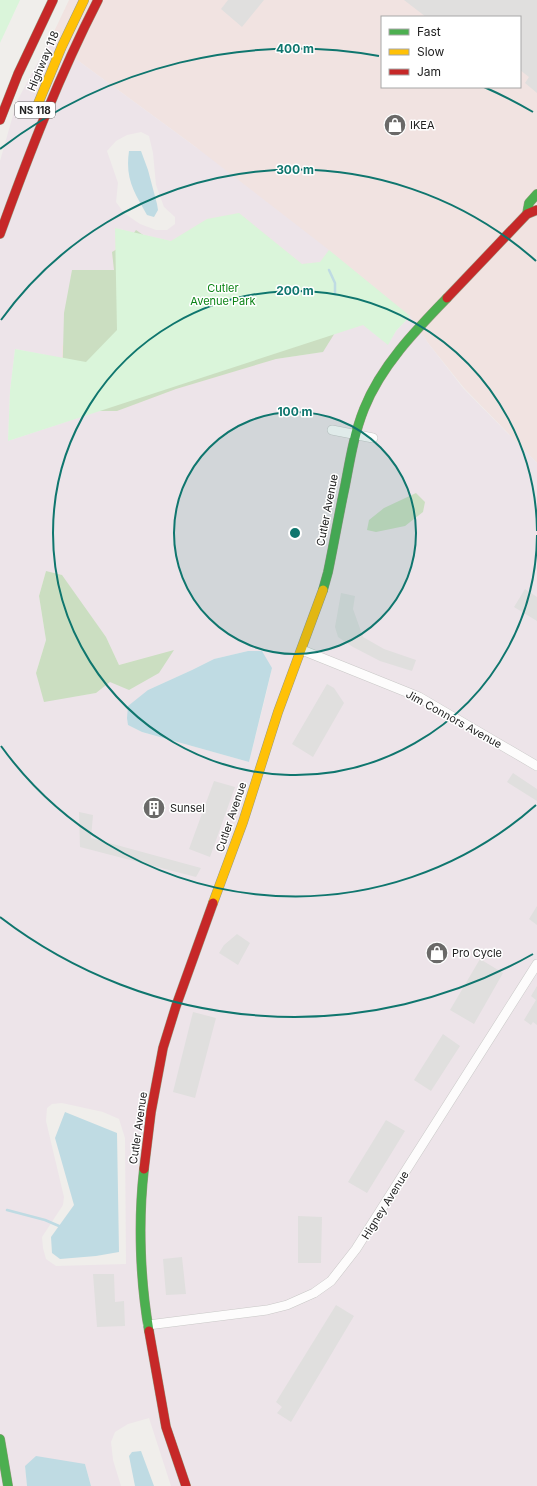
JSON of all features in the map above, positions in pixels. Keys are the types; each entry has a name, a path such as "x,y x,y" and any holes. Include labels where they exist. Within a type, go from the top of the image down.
{"main road":[{"path":"0,105 30,31 46,0"},
{"name":"Highway 118","path":"0,120 18,74 53,0"},
{"name":"Highway 118","path":"33,117 48,78 84,0"},
{"path":"0,234 50,101 72,51 98,0"},
{"path":"0,226 24,144"},
{"name":"Cutler Avenue","path":"527,214 529,202 537,194"},
{"name":"Cutler Avenue","path":"186,1486 166,1427 148,1324 142,1238 143,1180 151,1112 163,1048 176,1006 242,822 278,712 322,595 347,469 364,409 375,387 393,358 429,316 527,214 537,210"},
{"path":"0,1439 8,1486"}],"street":[{"path":"332,430 374,438"},
{"name":"Jim Connors Avenue","path":"302,650 420,697 537,766"},
{"name":"Higney Avenue","path":"148,1324 266,1310 287,1306 314,1293 331,1281 356,1249 537,964"}],"shaded area":[{"path":"69,0 537,0 537,463 464,388 428,343 410,316 117,411 9,419 115,228 171,241 197,148 50,40"},
{"path":"228,0 264,0 242,27 221,9"},
{"path":"404,0 537,0 537,93 525,83 529,77 521,71 521,16 425,16"},
{"path":"50,40 197,148 329,250 320,262 302,264 239,213 207,219 171,241 115,228 115,250 112,252 114,270 62,346 62,358 15,349 10,391 8,441 99,411 117,411 176,389 276,359 322,352 334,334 363,325 388,344 396,331 410,316 428,343 463,388 537,463 537,1486 171,1486 149,1418 128,1424 115,1432 111,1442 113,1460 121,1486 91,1486 85,1464 25,1466 27,1486 0,1486 0,161 17,101","holes":["141,132 149,136 153,153 156,185 164,207 175,217 175,224 167,230 156,230 140,224 124,213 116,202 118,183 107,151 116,141 127,135","46,571 84,607 106,637 119,665 173,651 110,682 96,693 71,697 36,673 46,640 39,596","248,651 272,668 249,762 142,732 128,725 148,690 214,659","62,1103 103,1112 119,1119 125,1138 126,1264 56,1266 46,1259 42,1237 63,1205 64,1197 46,1121 47,1108 52,1104"]},
{"path":"525,589 537,597 537,621 514,607"},
{"path":"341,593 355,596 353,609 363,637 384,649 416,660 412,671 380,661 353,647 338,637 335,627"},
{"path":"327,684 334,688 344,703 313,757 292,744"},
{"path":"513,773 537,789 537,801 507,782"},
{"path":"214,781 235,787 210,857 189,849"},
{"path":"79,812 93,815 91,838 201,868 196,877 80,847"},
{"path":"537,906 537,925 529,919"},
{"path":"237,934 250,943 238,965 219,953 224,945"},
{"path":"480,959 503,973 474,1024 450,1010"},
{"path":"537,986 537,1025 533,1022 531,1025 524,1020 536,1000 531,996"},
{"path":"193,1012 216,1018 195,1098 173,1092"},
{"path":"443,1034 460,1046 431,1091 414,1080"},
{"path":"386,1120 405,1131 367,1193 348,1182"},
{"path":"298,1216 322,1217 321,1263 298,1263"},
{"path":"182,1257 186,1294 166,1295 163,1259"},
{"path":"93,1274 114,1274 115,1302 124,1301 125,1326 97,1327"},
{"path":"336,1305 354,1316 291,1422 277,1413 282,1407 276,1402"}],"green space":[{"path":"0,0 20,0 0,43"},
{"name":"Cutler Avenue Park","path":"239,213 302,264 320,262 329,250 410,316 396,331 388,345 363,325 8,441 10,391 15,349 86,362 117,330 115,228 171,241 207,219"},
{"path":"136,230 159,246 341,323 323,352 276,359 176,389 117,411 79,411 62,388 64,313 72,270 114,270 112,252 126,244"},
{"path":"416,493 425,502 423,512 405,526 376,532 367,530 369,520 384,508"},
{"path":"46,571 62,575 106,637 119,665 174,650 159,673 129,690 110,682 96,693 44,702 36,673 46,640 39,596"}],"water":[{"path":"129,151 141,151 148,170 157,204 158,210 154,217 147,215 132,185 128,170"},
{"path":"248,651 262,651 272,668 249,762 142,732 128,725 128,706 148,690 214,659"},
{"path":"65,1112 117,1133 119,1252 96,1256 60,1259 52,1253 51,1237 74,1205 55,1138"},
{"path":"141,1451 154,1486 135,1486 129,1456 132,1452"},
{"path":"36,1456 85,1464 91,1486 27,1486 25,1466"}],"waterway":[{"path":"329,270 335,283 335,294"},
{"path":"7,1210 45,1220 59,1226"}],"traffic: fast":[{"path":"527,214 529,203 537,194"},
{"path":"323,590 353,447 364,409 371,393 389,364 411,336 447,298"},
{"path":"144,1169 141,1209 141,1250 149,1331"},
{"path":"0,1439 8,1486"}],"traffic: slow":[{"path":"35,111 62,46 84,0"},
{"path":"213,903 243,822 278,712 323,590"}],"traffic: jam":[{"path":"0,120 18,74 53,0"},
{"path":"0,234 45,116 70,57 98,0"},
{"path":"447,298 527,214 537,210"},
{"path":"144,1169 151,1112 163,1048 176,1006 213,903"},
{"path":"149,1331 166,1427 186,1486"}],"place":[{"name":"IKEA","path":"395,125"},
{"name":"Sunsel","path":"154,808"},
{"name":"Pro Cycle","path":"437,953"}]}
